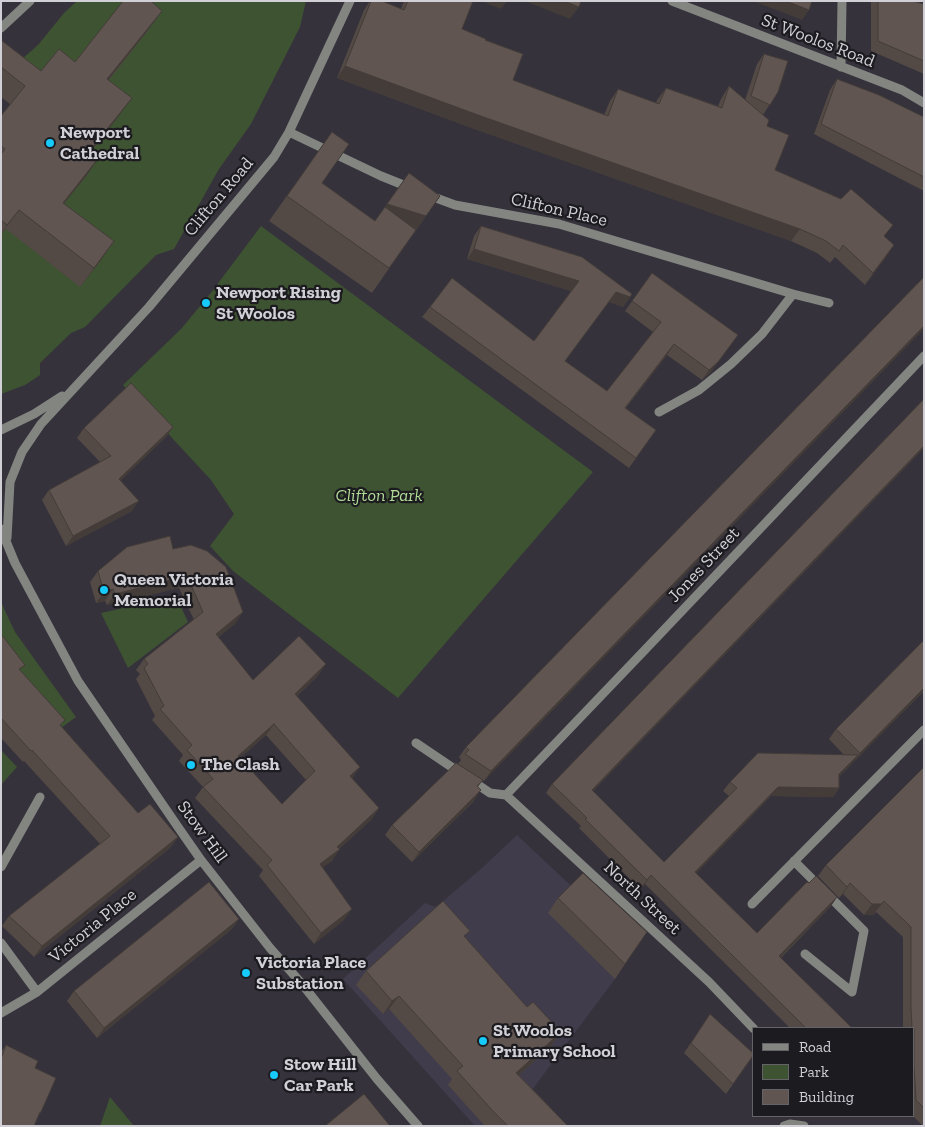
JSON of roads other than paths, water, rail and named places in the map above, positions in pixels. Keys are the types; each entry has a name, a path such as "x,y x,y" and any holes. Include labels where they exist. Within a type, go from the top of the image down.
{"street":[{"path":"1,28 30,1"},
{"name":"Clifton Road","path":"6,539 10,482 22,452 41,424 149,307 274,157 289,132 350,1"},
{"name":"St Woolos Road","path":"672,1 902,90 924,103"},
{"path":"841,67 842,1"},
{"name":"Clifton Place","path":"289,132 381,176 455,205 560,224 793,294 830,303"},
{"path":"659,412 699,390 731,364 762,334 793,294"},
{"name":"Jones Street","path":"506,794 924,356"},
{"name":"Clifton Road","path":"1,430 34,414 75,388"},
{"name":"Stow Hill","path":"1,529 15,563 78,681 201,860 270,948 302,984 341,1035 418,1126"},
{"path":"752,904 924,730"},
{"path":"416,743 490,793 506,794"},
{"name":"North Street","path":"506,794 704,977 752,1027"},
{"path":"1,867 40,797"},
{"name":"Victoria Place","path":"1,1013 36,992 201,860"},
{"path":"794,862 864,931 852,992 805,954"},
{"path":"1,943 36,992"},
{"path":"788,1122 804,1126"}],"place":[{"name":"Newport Cathedral","path":"50,143"},
{"name":"Newport Rising St Woolos","path":"206,303"},
{"name":"Queen Victoria Memorial","path":"104,590"},
{"name":"The Clash","path":"191,765"},
{"name":"Victoria Place Substation","path":"246,973"},
{"name":"St Woolos Primary School","path":"483,1041"},
{"name":"Stow Hill Car Park","path":"274,1075"}],"park label":[{"name":"Clifton Park","path":"379,496"}]}
